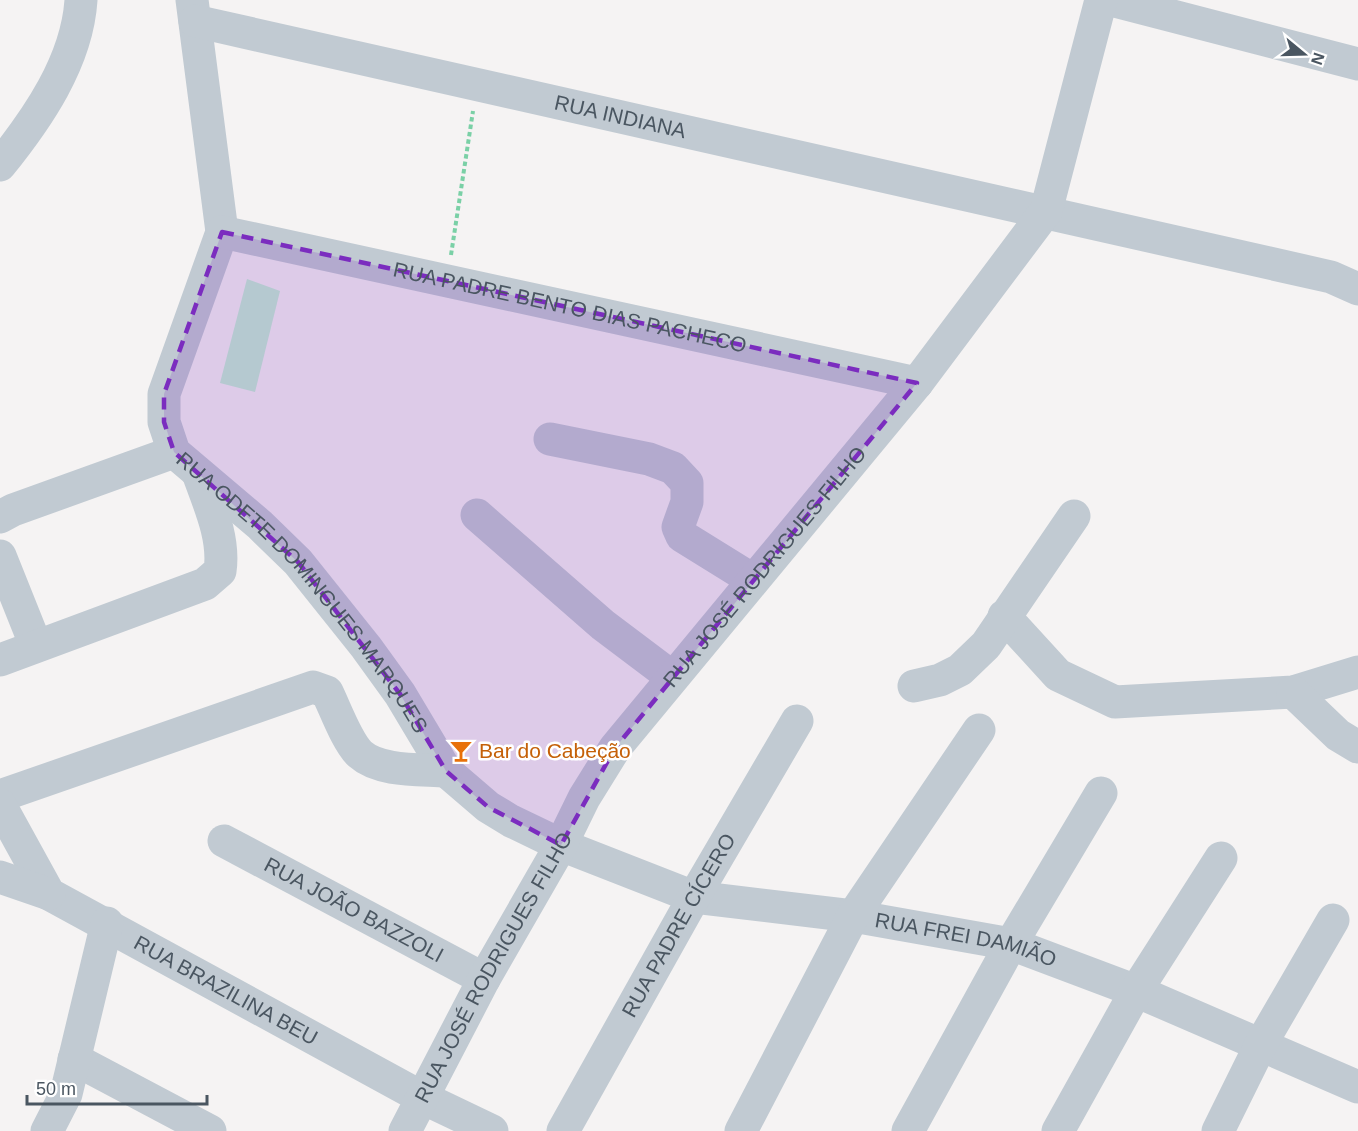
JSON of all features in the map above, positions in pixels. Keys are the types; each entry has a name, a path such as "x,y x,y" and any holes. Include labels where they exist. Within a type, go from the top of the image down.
{"street":[{"path":"0,165 58,80 71,46 81,0"},
{"name":"RUA JOSÉ RODRIGUES FILHO","path":"405,1131 484,979 561,845 584,798 615,748 917,383 1046,211 1101,0"},
{"path":"1111,0 1358,64"},
{"name":"RUA INDIANA","path":"194,10 478,84 1332,277 1358,289"},
{"name":"RUA ODETE DOMINGUES MARQUES","path":"194,10 222,232 164,394 164,422 186,463 260,525 298,562 366,647 400,694 446,771 488,807 561,845"},
{"name":"RUA PADRE BENTO DIAS PACHECO","path":"222,232 447,279 917,383"},
{"path":"550,439 649,459 673,468 687,483 687,502 678,527 682,536 753,580"},
{"path":"0,517 13,510 186,463 218,535 222,555 220,571 205,584 0,660"},
{"path":"477,515 603,625 672,677"},
{"path":"914,686 940,680 960,670 986,645 1074,516"},
{"path":"0,556 36,646"},
{"path":"1004,616 1058,675 1115,702 1293,692 1358,672"},
{"path":"0,796 313,687 321,687 327,692 356,750 366,758 394,766 446,771"},
{"path":"1293,692 1338,735 1358,747"},
{"name":"RUA PADRE CÍCERO","path":"563,1131 694,897 797,722"},
{"path":"741,1131 853,916 979,730"},
{"path":"908,1131 1011,944 1101,793"},
{"path":"0,805 49,894"},
{"name":"RUA JOÃO BAZZOLI","path":"224,841 484,979"},
{"name":"RUA FREI DAMIÃO","path":"561,845 694,897 853,916 1011,944 1136,991 1358,1087"},
{"path":"1058,1131 1136,991 1221,858"},
{"name":"RUA BRAZILINA BEU","path":"0,877 49,894 107,923 423,1098 492,1131"},
{"path":"1218,1131 1261,1044 1333,920"},
{"path":"47,1131 66,1094 107,923"},
{"path":"74,1059 210,1131"}],"path":[{"path":"447,279 478,84"}],"highlighted area":[{"path":"222,232 917,383 615,748 561,845 488,807 446,771 400,694 298,562 174,452 164,422 164,394"}],"green space":[{"path":"247,279 280,291 255,392 220,383"}],"place":[{"name":"Bar do Cabeção","path":"461,751"}]}
